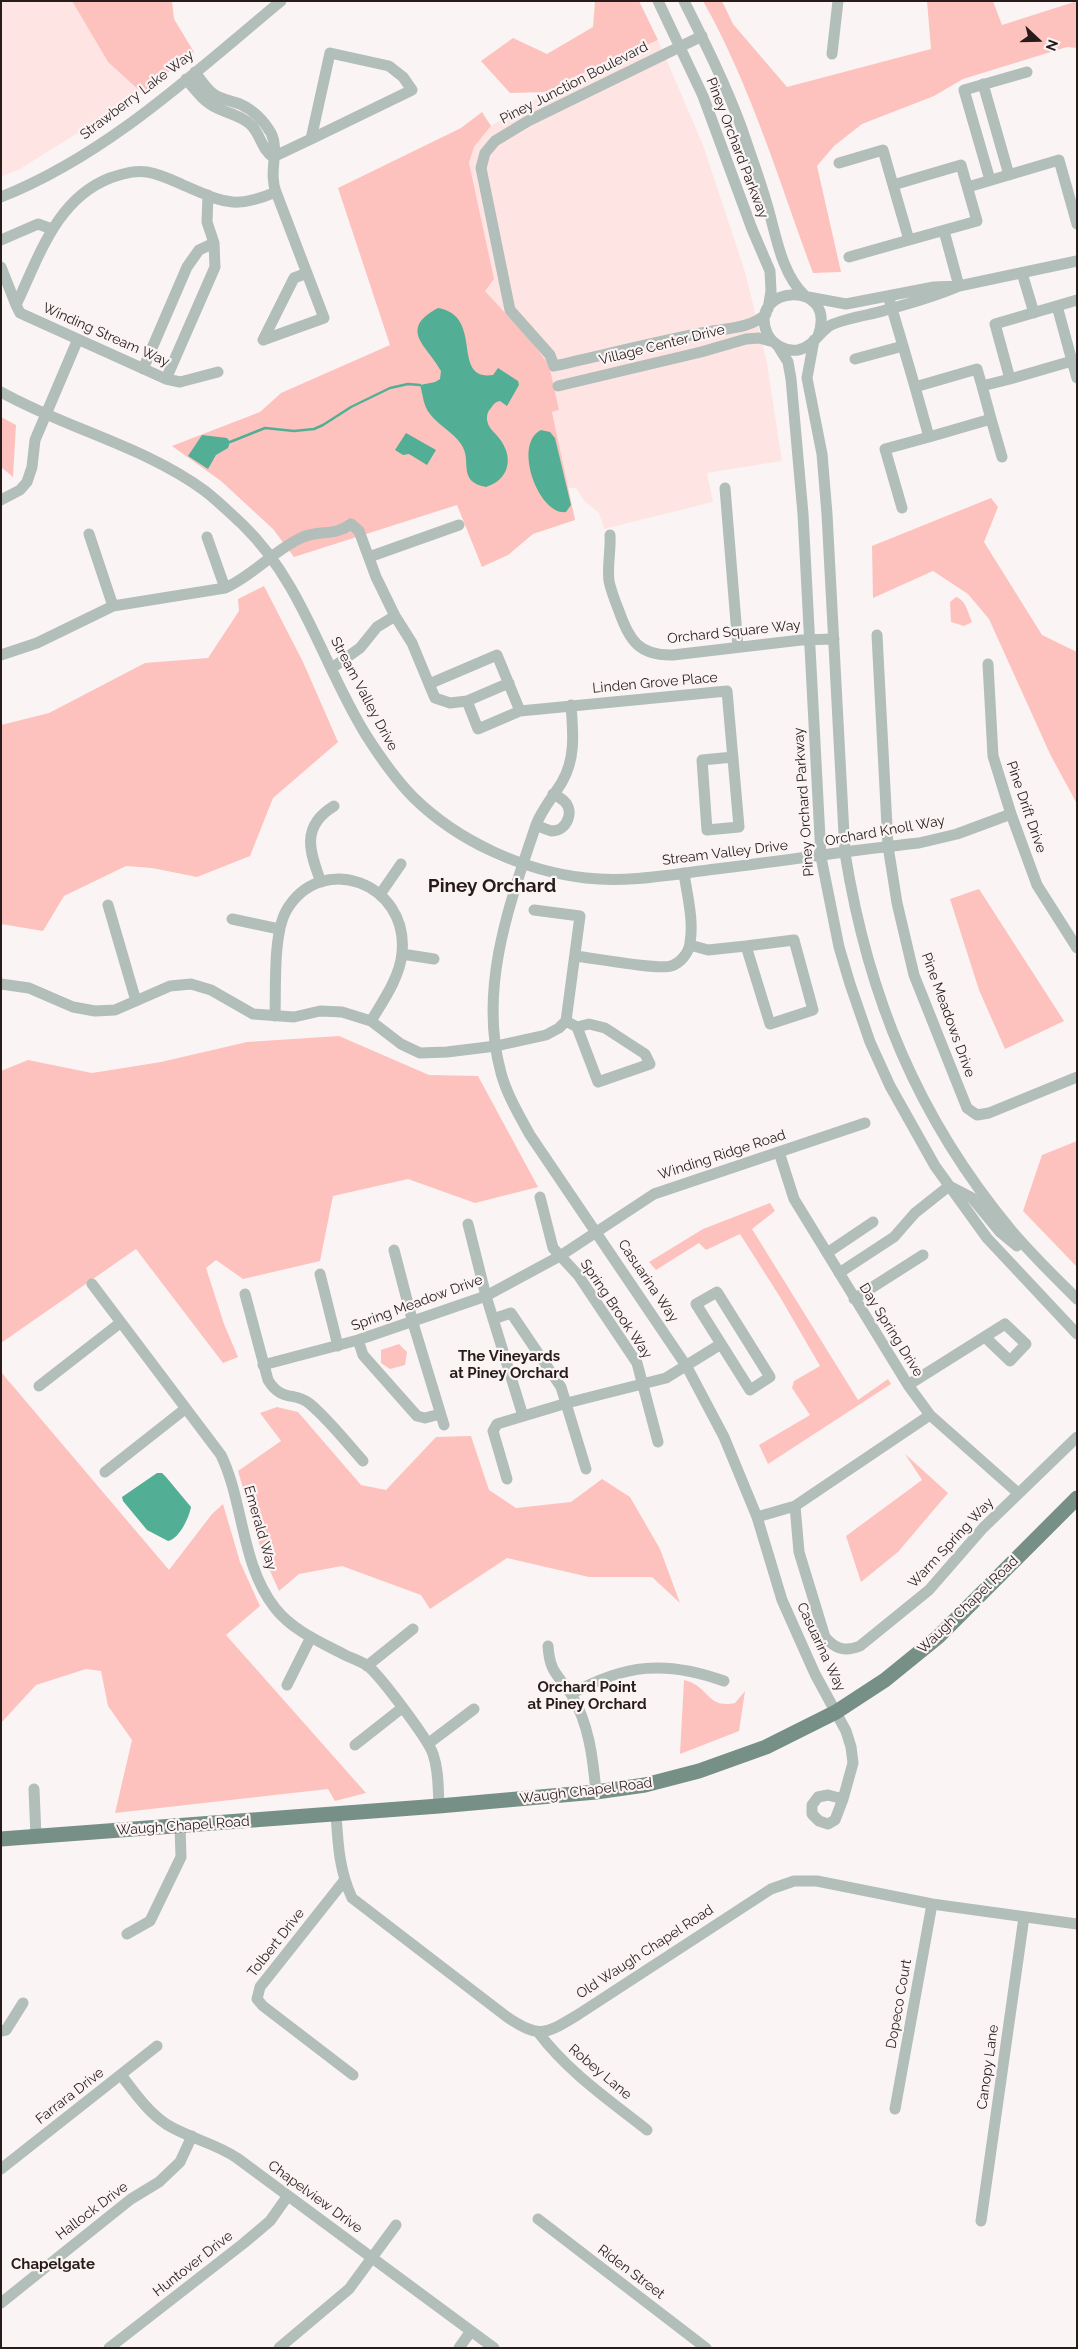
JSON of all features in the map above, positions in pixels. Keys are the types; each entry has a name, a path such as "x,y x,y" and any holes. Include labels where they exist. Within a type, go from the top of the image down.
{"main road":[{"name":"Waugh Chapel Road","path":"1,1839 439,1806 596,1792 645,1785 700,1771 766,1747 836,1712 885,1680 938,1637 1077,1498"}],"street":[{"name":"Strawberry Lake Way","path":"1,197 78,158 122,128 190,76 281,1"},
{"name":"Piney Orchard Parkway","path":"658,1 680,46 716,130 752,229 770,270 771,292 766,329 788,362 804,514 821,857 839,947 870,1042 908,1120 948,1186 987,1238 1077,1334"},
{"name":"Piney Orchard Parkway","path":"684,1 702,36 741,128 766,200 785,266 797,288 814,302 821,318 808,364 807,378 822,454 828,514 845,853 852,896 872,978 893,1035 911,1076 962,1163 1000,1216 1034,1256 1077,1299"},
{"path":"832,54 838,1"},
{"name":"Piney Junction Boulevard","path":"554,366 550,355 510,310 481,168 485,153 495,141 528,121 702,36"},
{"path":"273,157 311,139 412,90 404,77 389,66 330,53 311,139"},
{"path":"990,180 964,90 1027,72"},
{"path":"190,76 213,94 224,100 241,105 258,116 270,132 276,145 273,157 273,183 276,192 307,273 324,318 263,340 294,278 307,273"},
{"path":"984,84 1009,175"},
{"path":"838,163 884,150 909,240"},
{"path":"968,187 1059,160 1075,209 1077,224"},
{"path":"849,258 977,221 961,165 893,184"},
{"path":"16,305 52,229 73,202 97,184 127,172 147,172 232,203 253,202 276,192"},
{"path":"166,379 215,267 214,243 207,222 208,195"},
{"path":"1,240 38,224 52,229"},
{"path":"944,230 959,286"},
{"path":"143,369 187,267 199,250 214,243"},
{"path":"767,311 780,297 788,294 846,304 934,287 959,286 1077,261"},
{"path":"1,267 16,305"},
{"path":"1022,273 1034,313"},
{"path":"776,344 798,350 807,347 831,325 936,296 959,286"},
{"path":"889,296 928,437"},
{"path":"1010,378 995,324 1077,300"},
{"name":"Winding Stream Way","path":"16,305 20,313 166,379 180,382 218,372"},
{"path":"1057,306 1077,378"},
{"name":"Village Center Drive","path":"554,366 702,332 742,326 760,319 767,311"},
{"name":"Village Center Drive","path":"558,386 701,352 746,339 758,338 776,344"},
{"path":"1,500 20,490 27,482 32,467 35,440 78,339"},
{"path":"855,359 903,346"},
{"path":"982,386 1072,361"},
{"path":"914,387 977,369 1002,457"},
{"name":"Stream Valley Drive","path":"1,392 172,470 205,491 245,527 272,558 292,589 362,729 386,765 414,798 448,826 478,844 523,863 548,871 588,878 635,878 821,857"},
{"path":"902,508 885,449 991,419"},
{"path":"724,488 738,647"},
{"path":"1,654 37,643 113,606 225,588 240,581 302,537 342,531 351,524 359,531 376,577 395,616 412,643 435,698 450,703 467,701 509,684"},
{"path":"369,557 459,526"},
{"path":"89,534 113,606"},
{"name":"Orchard Square Way","path":"610,534 609,581 627,633 636,644 652,653 662,655 810,639 834,639"},
{"path":"207,537 225,588"},
{"path":"332,668 360,648 377,627 395,616"},
{"name":"Pine Meadows Drive","path":"877,635 888,846 897,903 914,974 967,1108 977,1115 989,1113 1077,1077"},
{"path":"429,684 497,655 520,711"},
{"name":"Pine Drift Drive","path":"988,664 993,756 1011,814 1037,885 1077,948"},
{"name":"Linden Grove Place","path":"467,701 478,728 520,711 727,691 733,758 739,827 707,830 702,760 733,758"},
{"path":"554,794 565,801 569,808 570,816 566,825 559,830 551,831 536,825 541,812 563,781 571,761 574,744 571,706"},
{"path":"321,882 310,855 310,834 320,814 334,806"},
{"name":"Orchard Knoll Way","path":"821,857 919,843 957,834 1011,814"},
{"name":"Casuarina Way","path":"536,825 503,928 495,969 493,1007 496,1046 501,1074 522,1120 687,1367 724,1437 757,1517 782,1600 815,1674 846,1731 851,1747 852,1763 843,1799"},
{"path":"381,893 401,864"},
{"path":"575,956 654,966 671,966 682,960 690,945 691,929 684,873"},
{"path":"275,1016 279,928 287,910 303,892 321,882 342,879 364,883 381,893 395,911 403,932 402,954 391,987 371,1021"},
{"path":"108,905 136,1001"},
{"path":"1,984 29,988 73,1007 95,1011 114,1010 170,986 191,984 211,990 253,1014 294,1017 320,1011 342,1012 371,1021 401,1044 420,1052 447,1052 496,1046 546,1036 566,1021 580,916 534,910"},
{"path":"232,919 279,928"},
{"path":"690,945 708,950 794,940 813,1010 770,1024 746,946"},
{"path":"402,954 434,959"},
{"path":"566,1021 576,1027 598,1082 650,1064 645,1054 605,1028 589,1024 576,1027"},
{"name":"Winding Ridge Road","path":"597,1232 654,1194 865,1123"},
{"name":"Day Spring Drive","path":"779,1152 794,1199 908,1385 930,1415 1018,1493"},
{"path":"839,1273 894,1237 915,1213 948,1186 972,1198 1000,1232 1017,1246 1034,1256"},
{"name":"Spring Brook Way","path":"540,1197 553,1248 578,1276 637,1363 658,1442"},
{"path":"827,1253 873,1222"},
{"path":"468,1224 486,1296 523,1416"},
{"name":"Spring Meadow Drive","path":"264,1365 358,1340 486,1296 560,1256 597,1232"},
{"path":"358,1340 363,1355 417,1416 442,1419 412,1323 394,1250"},
{"path":"854,1299 922,1255"},
{"path":"320,1274 338,1346"},
{"name":"Emerald Way","path":"92,1284 221,1455 228,1470 253,1566 275,1608 293,1625 311,1637 367,1666 402,1708 429,1743 437,1766 439,1806"},
{"path":"717,1292 770,1377 750,1390 721,1344 696,1304 717,1292"},
{"path":"245,1294 268,1380 278,1393 309,1403 363,1460"},
{"path":"493,1319 511,1314 562,1387 586,1469"},
{"path":"39,1386 120,1323"},
{"path":"908,1385 985,1337"},
{"path":"507,1479 493,1431 497,1424 566,1403 666,1378 687,1367 721,1344"},
{"path":"105,1472 185,1409"},
{"path":"757,1517 795,1506 930,1415"},
{"name":"Warm Spring Way","path":"795,1506 799,1552 825,1637 831,1644 840,1649 850,1650 860,1646 929,1590 983,1528 1077,1437"},
{"path":"367,1666 413,1629"},
{"path":"287,1685 311,1637"},
{"path":"548,1646 549,1660 554,1674 571,1694 589,1739 596,1792"},
{"path":"571,1694 596,1681 622,1671 645,1668 671,1667 699,1672 724,1681"},
{"path":"355,1745 402,1708"},
{"path":"429,1743 474,1709"},
{"path":"34,1789 36,1837"},
{"path":"336,1814 338,1856 344,1881 352,1898 507,2017 521,2026 538,2032"},
{"path":"127,1934 150,1921 181,1857 180,1826"},
{"name":"Old Waugh Chapel Road","path":"538,2032 553,2029 579,2014 771,1889 805,1879 932,1904 1077,1924"},
{"name":"Tolbert Drive","path":"344,1881 260,1987 257,1999 260,2004 353,2075"},
{"name":"Dopeco Court","path":"896,2110 932,1904"},
{"name":"Canopy Lane","path":"981,2221 1024,1916"},
{"path":"1,2031 6,2030 23,2003"},
{"name":"Robey Lane","path":"538,2032 550,2048 579,2076 648,2130"},
{"name":"Farrara Drive","path":"1,2169 157,2046"},
{"name":"Chapelview Drive","path":"121,2075 150,2112 168,2125 226,2151 494,2348"},
{"name":"Hallock Drive","path":"1,2303 131,2199 159,2182 180,2162 192,2136"},
{"name":"Huntover Drive","path":"109,2348 270,2222 287,2197"},
{"name":"Riden Street","path":"538,2219 706,2348"},
{"path":"279,2348 349,2289 396,2225"},
{"path":"459,2348 471,2331"}],"shaded area":[{"path":"1,1 72,1 108,62 142,93 20,169 1,177"},
{"path":"72,1 172,1 174,19 194,52 142,93 108,62"},
{"path":"595,1 639,1 658,40 565,81 548,92 510,93 481,61 513,38 547,54 593,27"},
{"path":"703,1 722,1 733,24 787,87 931,49 927,1 993,1 1002,25 1074,2 1077,3 1077,48 1067,47 963,79 934,96 862,124 834,146 817,166 841,272 813,273 750,100 736,66"},
{"path":"658,40 703,145 746,275 767,363 782,461 707,473 713,502 604,529 599,513 584,501 576,488 568,488 552,412 559,410 532,342 485,291 469,163 474,147 491,126 565,81"},
{"path":"482,112 491,126 474,147 469,163 494,279 485,291 532,342 549,365 559,410 552,412 575,520 533,534 508,555 482,567 457,505 294,557 273,529 221,481 172,446 260,412 281,393 390,345 338,188 461,128"},
{"path":"438,308 452,313 460,323 465,334 469,359 473,368 480,374 493,375 498,368 518,381 519,385 507,406 500,401 497,402 487,414 489,426 504,445 508,460 505,473 500,479 486,487 471,480 468,475 466,457 461,444 434,418 423,400 420,385 440,379 441,371 419,338 419,324 426,316"},
{"path":"1,417 16,425 13,477 1,467"},
{"path":"541,430 550,432 555,438 571,505 566,512 556,510 547,503 532,478 529,449 533,438"},
{"path":"406,433 436,450 427,465 409,454 403,455 395,450"},
{"path":"202,435 227,438 230,442 228,448 216,455 208,469 188,456"},
{"path":"991,498 998,507 984,542 1042,635 1077,652 1077,804 1050,754 989,619 968,594 933,571 873,598 872,546"},
{"path":"264,586 303,662 338,742 273,798 250,856 197,877 152,868 126,866 64,896 43,931 1,924 1,725 49,713 145,663 208,658 239,611 238,599"},
{"path":"956,597 964,604 972,622 964,626 951,622 950,602"},
{"path":"979,889 1064,1021 1005,1049 979,990 950,899"},
{"path":"339,1036 429,1075 478,1076 538,1187 475,1203 408,1179 333,1196 320,1261 243,1279 216,1260 206,1268 224,1324 238,1357 223,1363 136,1249 1,1343 1,1071 28,1060 92,1073 161,1062 247,1042"},
{"path":"1077,1141 1077,1267 1023,1211 1042,1155"},
{"path":"770,1203 775,1211 752,1229 858,1400 888,1379 891,1384 768,1464 759,1445 810,1415 792,1388 794,1381 820,1366 780,1297 740,1234 706,1250 699,1243 656,1270 649,1262 703,1229"},
{"path":"399,1344 407,1352 405,1365 390,1369 381,1363 381,1350"},
{"path":"1,1372 169,1570 212,1514 223,1504 240,1562 260,1606 226,1635 366,1793 335,1801 328,1789 115,1813 132,1740 108,1706 101,1671 86,1669 36,1685 1,1723"},
{"path":"277,1407 298,1412 361,1485 386,1490 436,1437 471,1436 489,1490 516,1508 571,1502 602,1479 630,1497 660,1549 680,1603 652,1577 589,1577 507,1558 430,1609 421,1595 342,1566 299,1574 279,1591 262,1553 238,1471 281,1441 260,1413"},
{"path":"905,1454 948,1493 898,1552 861,1582 846,1536 922,1480"},
{"path":"157,1473 162,1473 166,1477 191,1507 180,1532 168,1541 147,1530 123,1501 122,1497"},
{"path":"684,1680 699,1687 718,1703 735,1703 745,1691 739,1731 680,1754"}],"waterway":[{"path":"230,442 265,428 294,431 314,429 351,407 390,388 408,384 420,385"}],"district":[{"name":"Piney Orchard","path":"492,886"},
{"name":"The Vineyards at Piney Orchard","path":"509,1364"},
{"name":"Orchard Point at Piney Orchard","path":"587,1696"},
{"name":"Chapelgate","path":"53,2264"}]}
